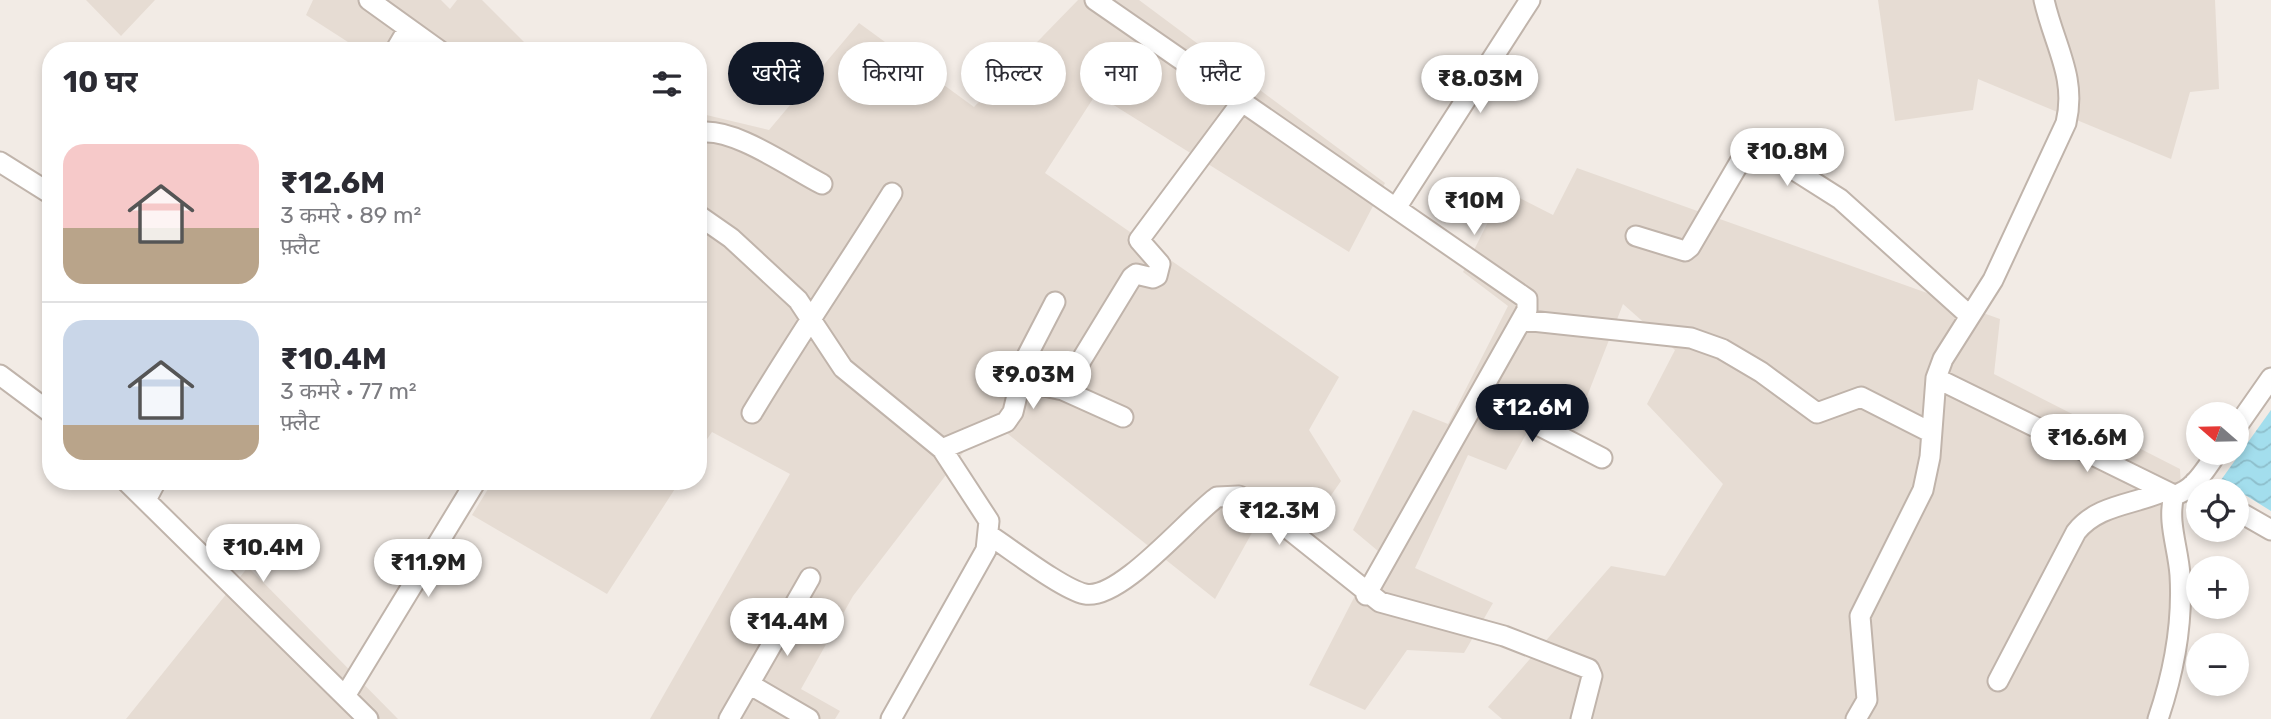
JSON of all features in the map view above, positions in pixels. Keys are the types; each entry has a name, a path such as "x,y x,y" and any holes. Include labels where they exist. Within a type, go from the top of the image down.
{"street":[{"path":"369,0 427,42"},
{"path":"1095,0 1176,57"},
{"path":"1396,208 1530,0"},
{"path":"1856,719 1867,700 1860,616 1923,490 1930,457 1936,378 1943,359 1993,280 2066,123 2071,102 2071,85 2044,0"},
{"path":"400,42 408,29"},
{"path":"1063,390 1132,277 1136,274 1153,278 1157,276 1160,264 1139,240 1240,105"},
{"path":"1244,105 1527,299 1527,310 1366,595"},
{"path":"707,132 717,131 738,139 822,184"},
{"path":"1636,236 1685,251 1745,153 1758,146 1840,199 1970,316"},
{"path":"0,162 42,188"},
{"path":"752,413 892,193"},
{"path":"707,226 731,237 798,300 843,369 942,449 982,507 989,522 986,550 891,719"},
{"path":"942,449 1006,422 1013,412 1036,334 1055,302"},
{"path":"1521,320 1691,338 1722,349 1761,372 1810,410 1824,411 1861,397 1930,432"},
{"path":"0,375 42,406"},
{"path":"1936,378 2168,493"},
{"path":"2249,410 2271,379"},
{"path":"1020,381 1063,390 1123,417"},
{"path":"1479,395 1602,458"},
{"path":"136,490 368,719"},
{"path":"146,499 151,490"},
{"path":"345,696 471,490"},
{"path":"1998,681 2076,531 2085,520 2097,512 2168,493 2186,492"},
{"path":"2158,719 2171,681 2180,625 2180,574 2168,493"},
{"path":"989,535 1075,589 1095,594 1112,588 1153,556 1208,503 1226,494 1239,496 1267,512 1366,595 1392,607 1503,636 1589,669 1592,676 1581,719"},
{"path":"2249,517 2271,530"},
{"path":"729,719 810,578"},
{"path":"749,684 809,719"}],"shaded area":[{"path":"86,0 155,0 121,36"},
{"path":"313,0 441,0 450,9 457,0 482,0 524,42 348,42 306,15"},
{"path":"1078,0 1139,0 1195,42 1176,42 1176,105 1265,105 1265,94 1385,183 1349,252 1114,105 1162,105 1162,42 1080,42 1080,105 1089,105 1045,173 1339,377 1309,430 1341,481 1311,524 1253,531 1215,599 989,419 853,596 801,689 840,711 835,719 650,719 790,474 712,432 707,439 707,115 769,130 790,105 824,105 824,65 838,48 838,105 947,105 947,87 961,98 961,105 1066,105 1066,42 1037,42"},
{"path":"1878,0 2215,0 2219,89 2190,92 2171,159 1978,79 1973,110 1895,121"},
{"path":"859,23 885,42 843,42"},
{"path":"1577,168 2000,319 1994,374 2180,469 2186,612 2154,719 1502,719 1488,707 1611,566 1665,576 1723,484 1647,404 1675,350 1623,304 1586,399 1552,388 1506,470 1468,455 1415,568 1493,603 1464,653 1407,650 1365,710 1309,685 1378,551 1353,530 1413,410 1448,424 1508,306 1463,272 1504,190 1553,215"},
{"path":"487,490 674,490 607,594 472,515"},
{"path":"248,567 398,719 126,719"}],"water":[{"path":"2271,410 2271,511 2249,497 2249,479 2222,479 2231,466 2249,466 2249,441"}]}
